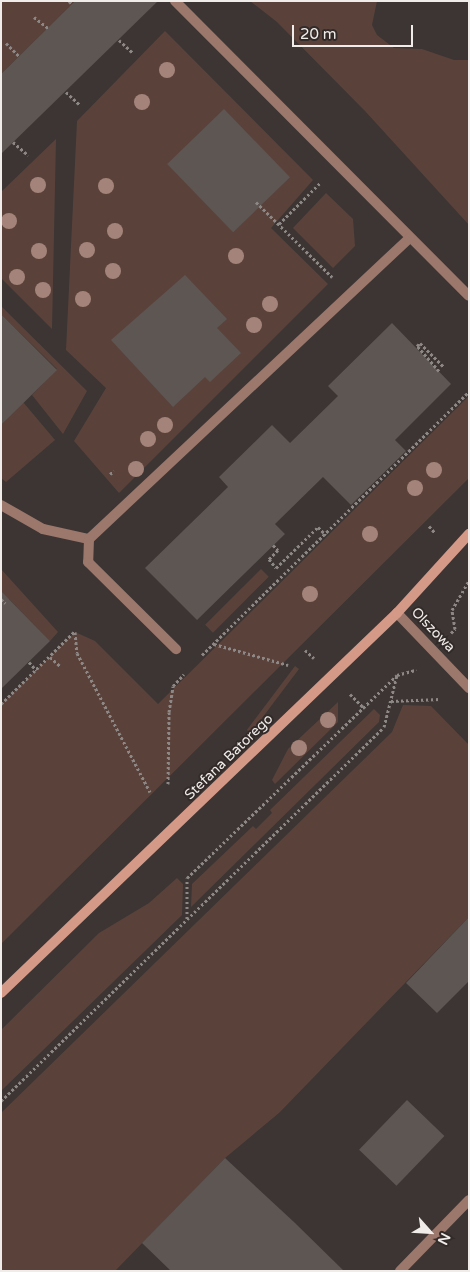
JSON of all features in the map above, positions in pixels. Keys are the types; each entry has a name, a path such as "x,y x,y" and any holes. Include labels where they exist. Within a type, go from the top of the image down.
{"street":[{"path":"175,1 469,296"},
{"path":"176,650 88,562 89,539 410,238"},
{"path":"1,505 44,529 89,539"},
{"name":"Stefana Batorego","path":"1,993 397,613 469,534"},
{"name":"Olszowa","path":"397,613 469,688"},
{"path":"400,1271 469,1200"}],"path":[{"path":"34,16 48,28"},
{"path":"119,40 132,54"},
{"path":"6,43 19,56"},
{"path":"66,92 80,105"},
{"path":"13,142 28,155"},
{"path":"280,224 324,179"},
{"path":"256,202 334,279"},
{"path":"439,371 417,346 420,343 443,366"},
{"path":"200,658 469,392"},
{"path":"273,545 278,550 269,559 276,568 318,527 326,535"},
{"path":"455,629 452,610 469,581"},
{"path":"1,600 5,603"},
{"path":"1,704 75,632 77,653 150,792"},
{"path":"214,644 288,665"},
{"path":"305,650 316,660"},
{"path":"50,656 60,666"},
{"path":"29,662 36,670"},
{"path":"187,919 187,878 397,675 406,671 415,672"},
{"path":"168,784 169,712 173,686 187,672"},
{"path":"1,1101 384,727 397,675"},
{"path":"346,690 364,708"},
{"path":"391,701 440,699"}],"shaded area":[{"path":"1,1 75,1 1,74"},
{"path":"250,1 377,1 372,25 377,35 394,48 422,49 454,60 469,60 469,225 365,111 277,22"},
{"path":"165,31 313,180 271,228 328,284 119,493 74,441 106,388 66,350 77,121"},
{"path":"56,139 52,329 1,278 1,192"},
{"path":"326,193 353,219 355,246 333,268 293,228"},
{"path":"1,306 87,391 63,434 32,395 57,369 1,314"},
{"path":"469,396 469,478 1,944 1,704 75,632 95,641 158,704"},
{"path":"23,402 55,440 6,482 1,478 1,425"},
{"path":"1,569 58,632 50,641 9,599 1,607"},
{"path":"261,569 269,577 213,633 205,625"},
{"path":"295,666 299,669 251,733 247,730"},
{"path":"338,702 338,722 275,784 272,780 288,749"},
{"path":"403,705 431,706 469,745 469,917 279,1113 225,1158 115,1271 1,1271 1,1113 392,732"},
{"path":"374,709 380,715 379,722 191,907 192,884 253,826 256,829 272,813 270,810"},
{"path":"177,878 183,884 182,915 1,1091 1,1030 99,933 149,903"}],"building":[{"path":"75,1 158,1 1,154 1,74"},
{"path":"224,109 290,177 233,232 167,164"},
{"path":"185,275 227,319 217,328 241,353 210,382 205,377 173,407 111,340"},
{"path":"1,314 57,370 1,425"},
{"path":"392,323 451,384 395,440 406,451 351,505 323,477 275,524 285,534 197,620 145,568 228,487 219,477 272,425 290,443 338,396 328,386"},
{"path":"1,591 50,641 1,689"},
{"path":"469,917 469,981 437,1013 406,983"},
{"path":"407,1100 444,1136 396,1186 359,1150"},
{"path":"225,1158 344,1271 171,1271 142,1243"}]}
